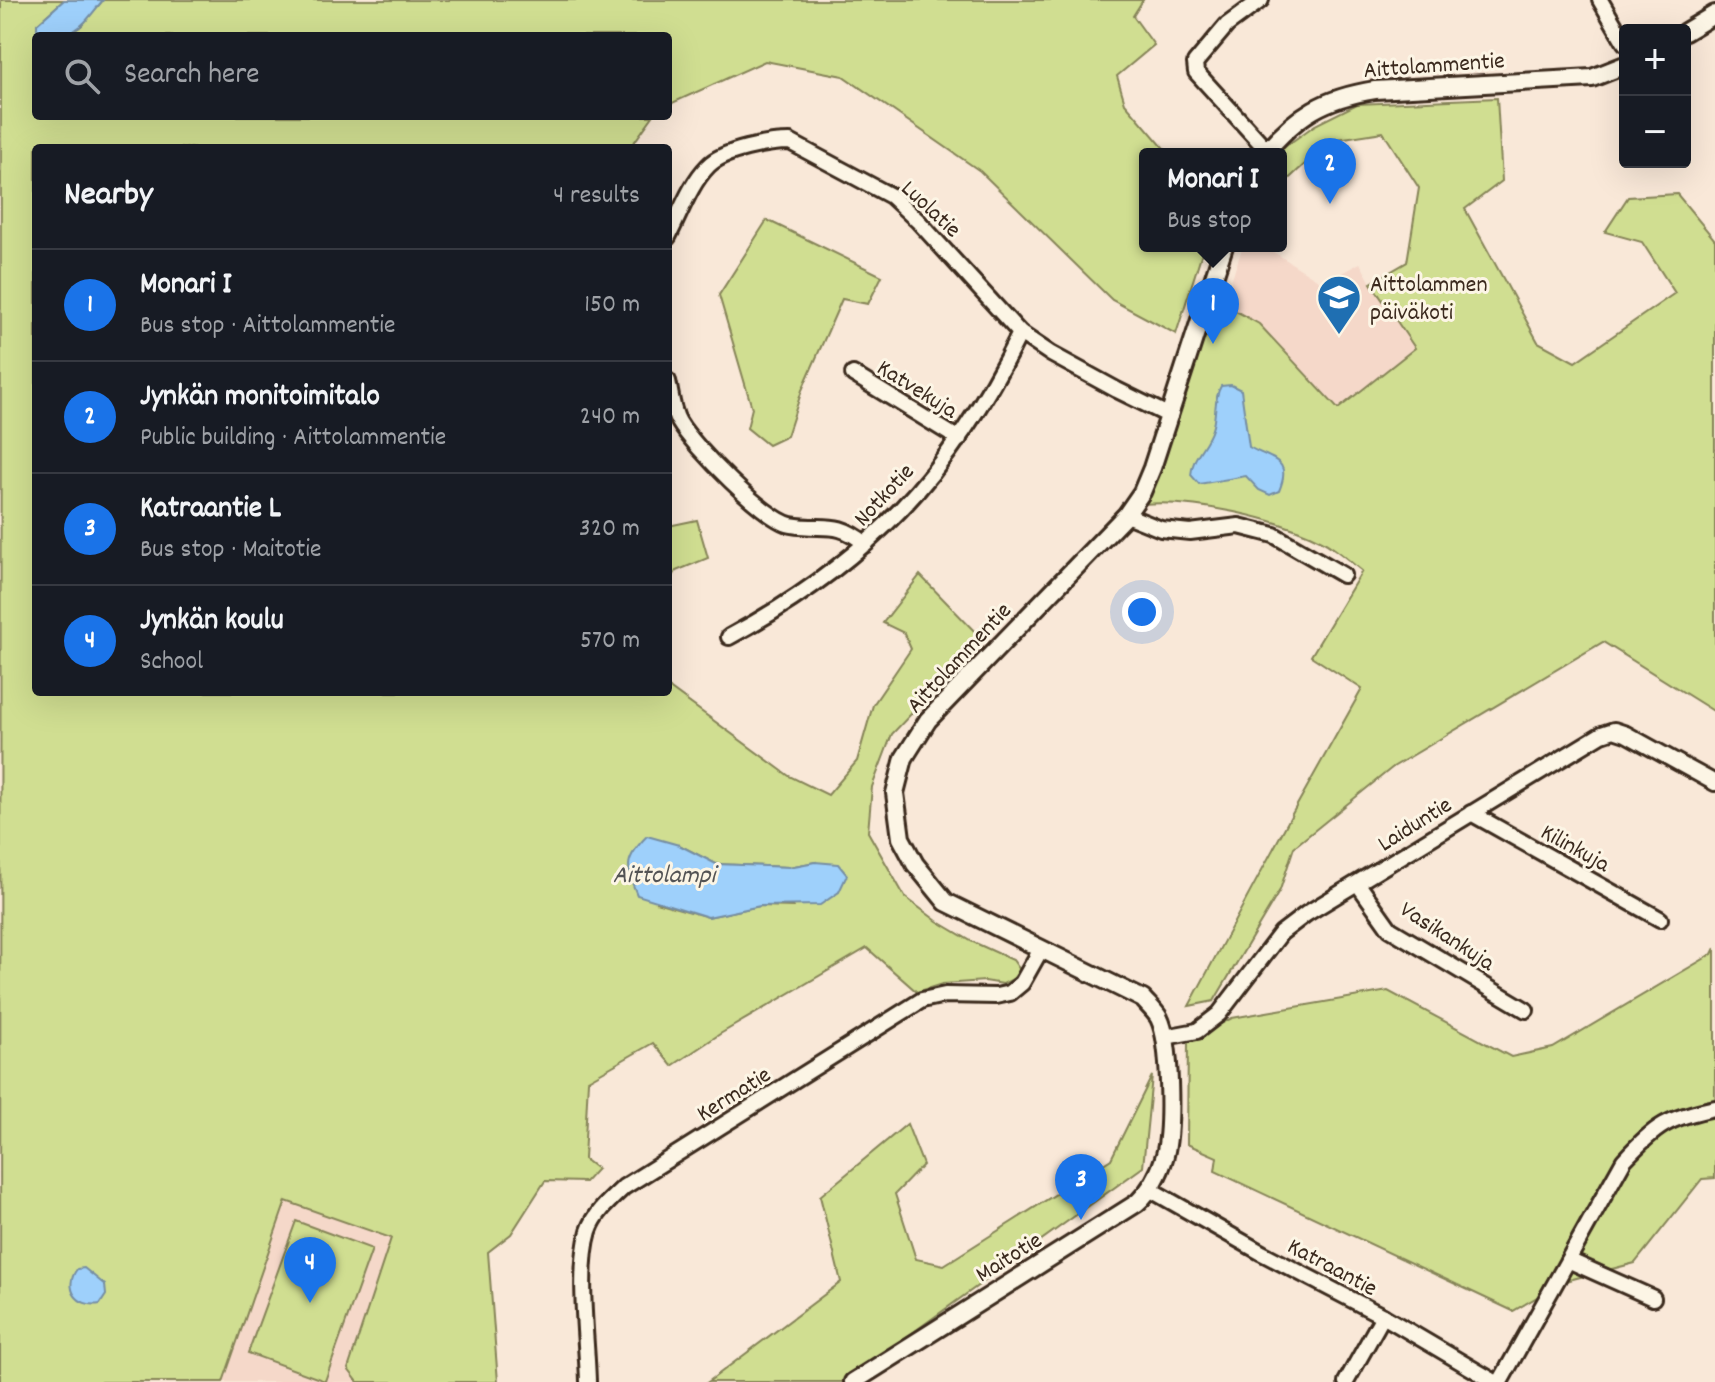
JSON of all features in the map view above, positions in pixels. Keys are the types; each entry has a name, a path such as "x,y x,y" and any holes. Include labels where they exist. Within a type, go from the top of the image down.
{"street":[{"path":"1261,0 1227,25 1195,63 1196,72 1262,148"},
{"path":"1600,0 1619,33"},
{"path":"1691,28 1715,14"},
{"name":"Aittolammentie","path":"1270,148 1317,106 1342,95 1375,90 1592,78 1619,67"},
{"name":"Luolatie","path":"672,230 707,166 721,156 775,142 790,142 891,196 918,221 1020,333 1077,368 1170,416"},
{"name":"Aittolammentie","path":"1151,1190 1166,1153 1168,1102 1165,1037 1159,1018 1143,999 1040,951 946,902 915,864 901,838 895,793 904,758 928,720 1126,515 1142,492 1170,416 1222,252"},
{"name":"Notkotie","path":"729,637 836,570 896,517 959,439 994,385 1020,333"},
{"name":"Katvekuja","path":"853,374 959,439"},
{"path":"672,398 677,419 700,451 774,518 790,525 834,526 851,532 866,544"},
{"path":"1126,515 1161,529 1190,532 1239,526 1274,535 1343,575"},
{"name":"Laiduntie","path":"1165,1037 1197,1031 1219,1014 1281,933 1306,914 1602,734 1614,730 1626,734 1715,783"},
{"name":"Kilinkuja","path":"1471,813 1660,919"},
{"name":"Vasikankuja","path":"1358,884 1390,929 1526,1010"},
{"name":"Kermatie","path":"588,1382 584,1264 590,1230 603,1206 624,1187 922,1000 945,995 996,996 1010,993 1022,983 1040,951"},
{"name":"Katraantie","path":"1151,1190 1497,1382 1624,1160 1652,1130 1671,1119 1715,1108"},
{"name":"Maitotie","path":"853,1382 1137,1203 1151,1190"},
{"path":"1568,1260 1653,1298"},
{"path":"1346,1382 1383,1316"}],"shaded area":[{"name":"Aittolammen päiväkoti","path":"1241,252 1274,252 1323,283 1360,263 1416,348 1338,410 1259,324 1223,304"},
{"path":"286,1201 391,1237 348,1368 358,1382 223,1382"}],"green space":[{"path":"1,0 64,0 37,24 37,32 32,32 32,120 650,120 633,144 32,144 32,696 672,696 672,690 789,776 828,795 857,761 873,705 911,649 904,633 883,623 920,575 982,639 892,734 872,787 868,832 905,897 971,941 1013,960 1020,970 1013,979 1003,984 985,981 942,984 917,992 867,948 720,1034 672,1066 653,1043 588,1080 584,1159 597,1169 585,1182 545,1181 511,1234 488,1252 498,1382 358,1382 348,1369 391,1238 286,1201 223,1382 0,1382","holes":["679,845 716,864 789,867 815,862 793,907 760,906 708,917 656,902"]},
{"path":"103,0 1143,0 1133,16 1154,45 1117,76 1125,103 1164,148 1139,148 1139,252 1202,252 1176,334 1112,300 980,171 843,76 765,61 672,103 672,32 73,32"},
{"path":"1497,98 1502,181 1465,209 1538,342 1575,362 1675,293 1642,242 1605,232 1628,197 1677,194 1715,240 1715,712 1603,642 1393,767 1294,847 1280,890 1214,1001 1189,1006 1362,689 1311,656 1362,571 1322,541 1282,525 1210,507 1142,504 1202,337 1213,337 1223,304 1259,324 1338,409 1415,348 1371,283 1407,262 1419,188 1383,132 1331,140 1287,180 1287,148 1283,148 1315,125 1357,104"},
{"path":"767,220 882,276 868,304 842,299 802,390 787,436 768,445 747,428 752,408 719,295"},
{"path":"697,520 708,558 676,571 672,578 672,525"},
{"path":"1715,948 1715,1178 1702,1179 1635,1263 1565,1281 1513,1311 1215,1171 1217,1157 1187,1144 1188,1041 1232,1018 1388,991 1511,1057 1553,1048 1712,954"},
{"path":"1152,1076 1143,1167 844,1382 708,1382 841,1282 820,1196 907,1124 923,1165 895,1194 916,1259 944,1265 1111,1159"},
{"path":"296,1221 372,1249 325,1381 248,1353"}],"water":[{"path":"64,0 103,0 88,19 71,32 37,32 37,24"},
{"path":"1231,385 1241,390 1249,447 1281,466 1283,480 1279,491 1270,495 1259,490 1246,476 1199,484 1191,475 1194,462 1212,429 1221,386"},
{"name":"Aittolampi","path":"647,836 679,845 716,864 789,867 815,862 838,864 847,875 839,892 820,905 760,906 708,917 637,895 630,877 629,863 634,851"},
{"path":"84,1268 105,1285 106,1295 100,1304 79,1300 72,1289 71,1283 77,1269"}],"place":[{"name":"Jynkän monitoimitalo","path":"1330,204"},
{"name":"Aittolammen päiväkoti","path":"1339,336"},
{"name":"Monari I","path":"1213,344"},
{"name":"Katraantie L","path":"1081,1220"},
{"name":"Jynkän koulu","path":"310,1303"}]}
